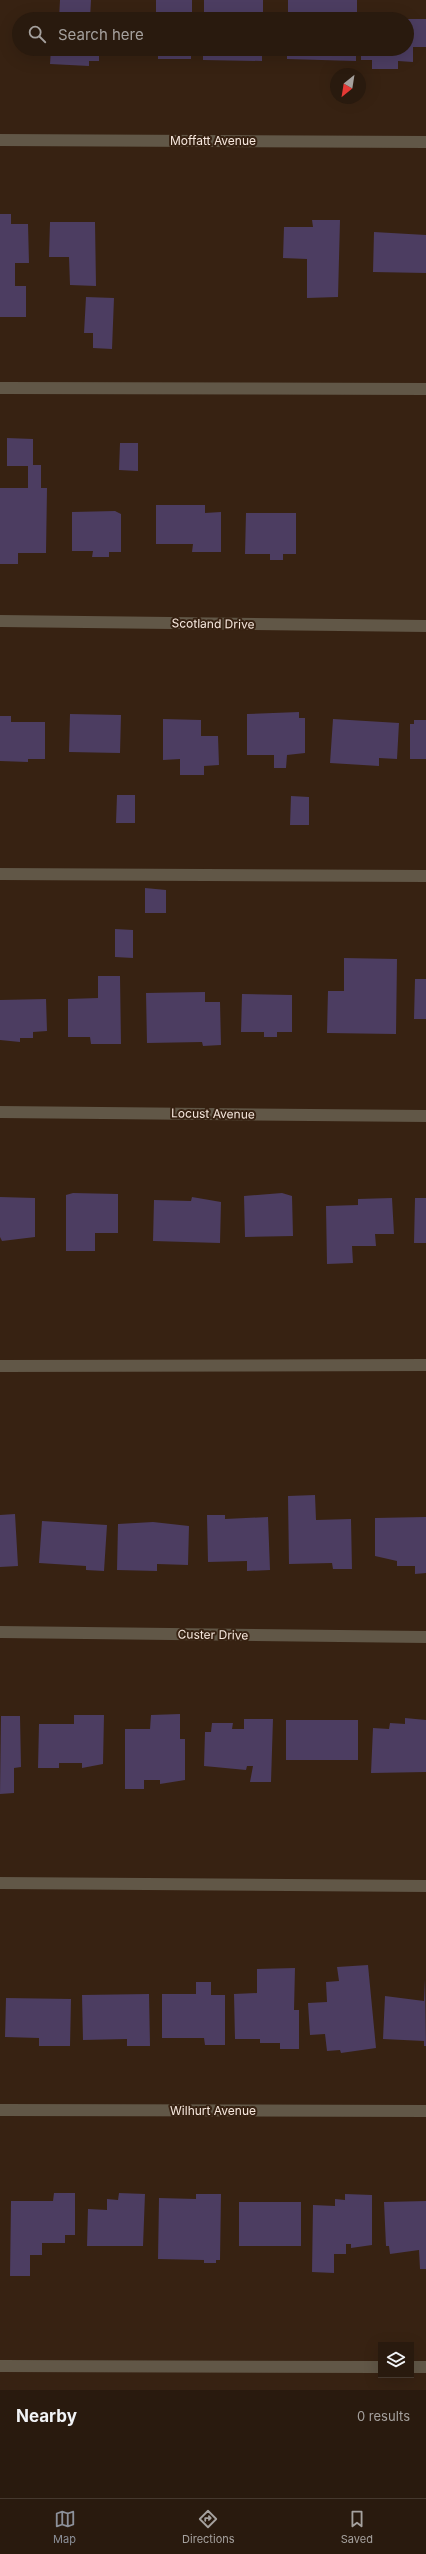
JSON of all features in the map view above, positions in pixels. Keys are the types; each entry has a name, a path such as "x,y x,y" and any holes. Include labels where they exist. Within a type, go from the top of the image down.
{"street":[{"name":"Moffatt Avenue","path":"0,140 426,142"},
{"path":"0,388 426,389"},
{"name":"Scotland Drive","path":"0,621 426,626"},
{"path":"0,874 426,876"},
{"name":"Locust Avenue","path":"0,1112 426,1116"},
{"path":"0,1366 426,1365"},
{"name":"Custer Drive","path":"0,1632 426,1637"},
{"path":"0,1883 426,1886"},
{"name":"Wilhurt Avenue","path":"0,2110 426,2111"},
{"path":"0,2366 378,2367"},
{"path":"414,2367 426,2367"}],"building":[{"path":"60,0 91,0 90,12 59,12"},
{"path":"156,0 192,0 192,12 156,12"},
{"path":"204,0 263,0 263,12 204,12"},
{"path":"288,0 357,0 357,12 288,12"},
{"path":"414,19 426,19 426,47 414,47"},
{"path":"51,56 99,56 99,61 89,61 89,66 50,64"},
{"path":"158,56 191,56 191,59 158,59"},
{"path":"203,56 262,56 262,61 203,60"},
{"path":"287,56 356,56 356,61 287,59"},
{"path":"361,56 413,56 413,62 398,61 398,69 372,69 372,60 361,60"},
{"path":"0,214 11,214 11,224 28,224 29,263 15,263 15,286 26,286 26,317 0,317"},
{"path":"312,220 340,220 338,297 307,298 307,259 283,258 284,227 313,227"},
{"path":"50,222 95,222 96,286 70,285 69,257 49,257"},
{"path":"374,232 426,235 426,273 373,272"},
{"path":"86,297 114,298 112,349 93,348 93,333 84,333"},
{"path":"7,438 33,439 33,465 41,465 41,488 47,488 46,553 18,553 18,564 0,564 0,488 28,488 28,466 7,466"},
{"path":"120,443 138,443 138,471 119,470"},
{"path":"156,505 205,505 205,513 221,512 221,552 192,552 193,544 156,544"},
{"path":"115,511 121,514 121,552 109,552 109,557 92,557 93,551 72,551 72,512"},
{"path":"246,513 296,513 296,554 283,554 283,560 270,560 270,554 245,554"},
{"path":"299,712 299,718 305,718 305,753 287,755 286,768 274,768 274,755 247,755 247,714"},
{"path":"70,714 121,715 120,753 69,752"},
{"path":"0,716 11,716 11,722 45,722 45,759 28,759 28,762 0,761"},
{"path":"163,719 201,720 201,736 218,736 219,765 204,766 204,775 180,775 180,759 163,760"},
{"path":"333,719 399,723 397,759 379,758 379,766 330,763"},
{"path":"414,720 426,720 426,759 410,759 410,724 414,724"},
{"path":"117,795 135,795 135,823 116,823"},
{"path":"291,796 309,797 309,825 290,825"},
{"path":"145,888 166,890 166,913 145,913"},
{"path":"115,929 133,930 133,958 115,957"},
{"path":"344,958 397,959 396,1034 327,1033 328,991 344,991"},
{"path":"98,976 120,976 121,1044 91,1044 90,1037 68,1037 68,999 98,998"},
{"path":"415,979 426,979 426,1019 414,1019"},
{"path":"205,992 205,1002 220,1002 221,1045 203,1046 202,1042 147,1043 146,993"},
{"path":"242,994 292,995 292,1032 277,1032 277,1037 264,1037 264,1032 241,1032"},
{"path":"46,999 47,1031 33,1032 33,1038 20,1038 20,1042 0,1040 0,1000"},
{"path":"73,1193 118,1194 118,1233 95,1233 95,1251 66,1251 66,1195"},
{"path":"282,1193 292,1196 293,1236 245,1237 244,1196"},
{"path":"0,1197 35,1198 35,1237 2,1241 0,1237"},
{"path":"192,1197 221,1202 220,1243 153,1241 154,1200 191,1201"},
{"path":"392,1198 394,1234 375,1234 376,1246 352,1246 353,1263 327,1264 326,1206 358,1205 358,1199"},
{"path":"415,1198 426,1198 426,1243 414,1243"},
{"path":"315,1495 316,1520 351,1519 352,1569 333,1569 332,1563 289,1564 288,1496"},
{"path":"15,1514 18,1566 0,1567 0,1515"},
{"path":"207,1515 225,1515 225,1519 268,1517 270,1570 247,1571 247,1561 208,1562"},
{"path":"426,1517 426,1573 415,1574 415,1566 397,1566 397,1561 375,1556 375,1518"},
{"path":"42,1521 107,1525 104,1571 86,1570 86,1566 39,1563"},
{"path":"153,1522 189,1526 188,1565 157,1564 157,1571 117,1570 118,1524"},
{"path":"180,1714 180,1739 185,1739 185,1780 160,1784 160,1780 144,1780 144,1789 125,1789 125,1729 150,1729 151,1715"},
{"path":"74,1715 104,1715 103,1764 82,1768 82,1763 59,1763 59,1768 38,1768 39,1724 74,1724"},
{"path":"1,1716 20,1716 21,1767 14,1768 14,1793 0,1794"},
{"path":"405,1718 426,1720 426,1772 371,1773 373,1728 389,1729 390,1723 405,1724"},
{"path":"244,1719 273,1719 271,1782 250,1782 253,1766 247,1766 246,1770 204,1766 205,1732 211,1732 212,1723 233,1723 232,1729 244,1729"},
{"path":"286,1720 358,1720 358,1760 286,1760"},
{"path":"368,1965 376,2048 341,2053 340,2050 327,2051 325,2034 310,2035 308,2003 327,2002 326,1982 339,1981 337,1967"},
{"path":"295,1968 294,2010 299,2010 299,2049 280,2049 280,2043 260,2043 260,2039 235,2039 234,1994 257,1993 257,1969"},
{"path":"425,1979 426,2046 424,2046 424,2041 383,2039 385,1996 424,2001"},
{"path":"196,1982 211,1982 211,1995 225,1995 225,2045 205,2045 204,2038 162,2038 162,1994 196,1994"},
{"path":"149,1994 150,2046 127,2046 127,2039 83,2040 82,1995"},
{"path":"6,1998 71,1999 70,2046 39,2046 39,2038 5,2037"},
{"path":"54,2193 75,2193 75,2235 65,2235 65,2243 42,2243 42,2255 30,2255 30,2276 10,2276 11,2201 53,2201"},
{"path":"119,2193 145,2194 143,2246 87,2246 88,2209 107,2210 107,2199 118,2200"},
{"path":"196,2194 221,2194 220,2260 216,2260 216,2263 204,2263 204,2260 158,2259 159,2198 196,2199"},
{"path":"345,2194 372,2195 372,2245 351,2248 351,2244 346,2244 346,2254 334,2254 334,2273 312,2272 313,2205 335,2206 335,2199 345,2200"},
{"path":"426,2201 426,2269 420,2269 419,2250 390,2254 389,2246 386,2246 384,2202"},
{"path":"239,2202 301,2202 301,2246 239,2246"}]}
